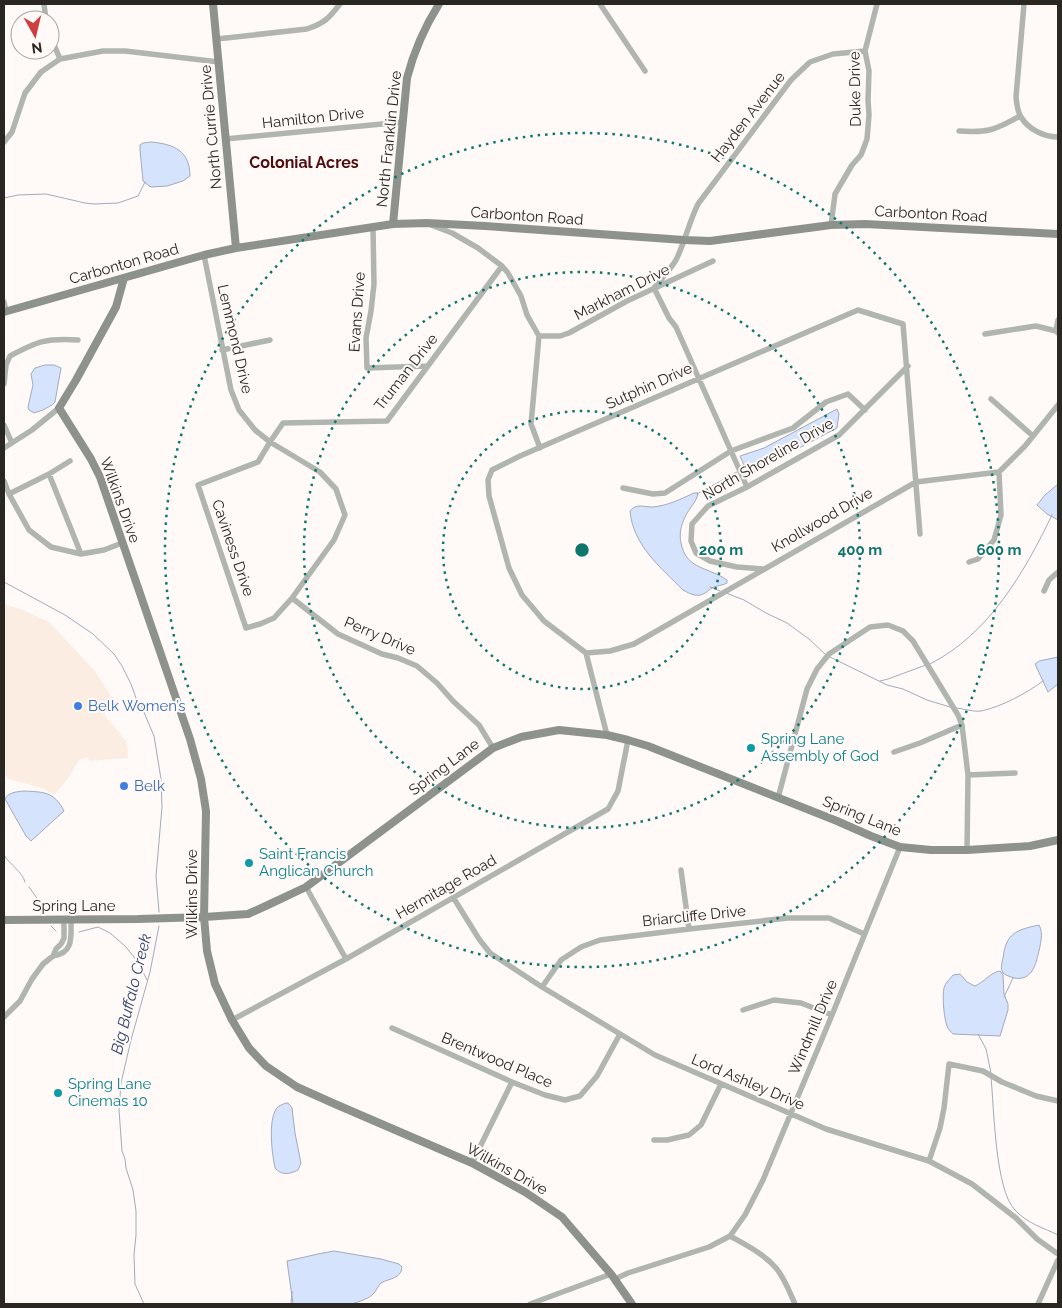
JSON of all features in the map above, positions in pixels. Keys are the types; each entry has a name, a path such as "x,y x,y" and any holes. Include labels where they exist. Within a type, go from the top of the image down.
{"street":[{"name":"North Currie Drive","path":"213,4 236,248"},
{"path":"217,39 308,29 320,25 340,4"},
{"name":"North Franklin Drive","path":"393,224 407,78 421,36 439,4"},
{"path":"600,4 645,72"},
{"name":"Duke Drive","path":"831,225 835,194 852,165 861,155 867,139 869,71 865,51 877,4"},
{"path":"1024,4 1016,98 1020,116 1027,125 1044,136 1058,137"},
{"path":"60,59 126,50 219,62"},
{"name":"Hayden Avenue","path":"654,288 675,260 698,204 791,80 810,62 833,54 865,51"},
{"path":"4,142 12,132 25,93 41,72 59,60"},
{"path":"959,131 984,132 993,130 1020,116"},
{"name":"Hamilton Drive","path":"225,139 403,122"},
{"path":"427,223 452,232 502,266 520,296 527,315 539,336 531,424 540,448"},
{"name":"Carbonton Road","path":"5,312 204,255 236,248 393,224 427,223 712,241 831,225 882,224 1058,234"},
{"name":"Evans Drive","path":"373,227 374,284 366,338 366,368 427,366"},
{"name":"Lemmond Drive","path":"204,255 231,390 239,410 255,430 270,442 320,472 336,489 345,515 334,540 292,598 274,618 246,628 244,620"},
{"name":"Markham Drive","path":"539,336 560,336 569,333 627,301 713,261"},
{"name":"Truman Drive","path":"198,485 258,462 283,423 387,421 502,266"},
{"path":"4,448 32,430 59,408 116,307 124,278"},
{"path":"654,288 669,318 676,327 747,487"},
{"path":"4,302 5,312"},
{"name":"Sutphin Drive","path":"586,654 544,620 522,595 509,568 489,496 488,480 492,470 698,378 858,310 903,324 908,366 920,534"},
{"path":"985,334 1036,326 1057,332 1058,320"},
{"path":"4,379 6,365 10,356 32,344 46,340 78,340"},
{"path":"222,350 270,340"},
{"name":"North Shoreline Drive","path":"763,569 710,562 696,553 691,541 692,524 708,506 747,487 840,435 908,366"},
{"path":"623,488 653,494 665,493 731,452 793,428 826,402 848,394 865,410"},
{"path":"991,399 1033,436"},
{"path":"969,562 978,559 994,540 1001,515 999,472 1056,412 1058,405"},
{"name":"Wilkins Drive","path":"59,408 100,477 190,740 201,779 206,811 204,917 207,951 215,984 232,1020 249,1048 266,1066 296,1086 472,1163 526,1192 562,1217 613,1277 632,1304"},
{"path":"4,425 12,443"},
{"path":"9,494 50,474 70,461"},
{"name":"Knollwood Drive","path":"586,654 610,651 634,644 916,482 999,472"},
{"path":"50,474 81,554"},
{"path":"4,482 29,530 51,547 81,554 104,550 122,543"},
{"name":"Caviness Drive","path":"198,485 244,620"},
{"path":"1044,591 1049,580 1058,572"},
{"name":"Perry Drive","path":"292,598 338,634 382,654 417,666 479,725 492,748"},
{"path":"778,798 807,690 817,669 829,654 870,627 888,625 903,632 913,642 962,724 968,775 967,850"},
{"path":"586,654 607,735"},
{"path":"894,752 920,743 962,724"},
{"name":"Spring Lane","path":"4,920 204,917 248,914 306,887 492,748 521,737 559,730 607,735 648,746 837,820 900,847 931,850 967,850 1030,846 1058,840"},
{"name":"Hermitage Road","path":"232,1020 346,959 608,809 618,791 628,740"},
{"path":"968,775 1015,772"},
{"name":"Windmill Drive","path":"530,1304 709,1247 730,1236 745,1215 756,1194 832,1015 900,847"},
{"path":"681,870 689,929"},
{"path":"306,887 346,959"},
{"name":"Lord Ashley Drive","path":"453,897 479,939 490,952 542,987 655,1055 826,1129 929,1161 972,1184 1016,1218 1037,1239 1058,1254"},
{"name":"Briarcliffe Drive","path":"542,987 561,960 580,947 600,940 788,918 830,918 864,934"},
{"path":"4,1017 20,1001 32,979 61,944 68,920"},
{"path":"742,1010 774,1000 801,1004 832,1015"},
{"name":"Brentwood Place","path":"392,1028 512,1082 545,1095 565,1100 580,1096 597,1076 620,1034"},
{"path":"929,1161 940,1128 949,1064 983,1071 1002,1082 1036,1096 1058,1101"},
{"path":"472,1163 512,1082"},
{"path":"654,1140 668,1140 689,1135 701,1125 720,1084"},
{"path":"730,1236 759,1253 777,1269 795,1304"},
{"path":"1038,1304 1058,1260"}],"shaded area":[{"path":"4,604 49,622 94,670 114,700 105,710 105,716 127,742 128,758 89,761 88,757 79,760 67,780 54,795 45,789 9,779 4,774"}],"water":[{"path":"151,142 167,145 179,150 187,160 190,176 183,181 167,186 152,187 143,181 140,145"},
{"path":"54,365 61,368 55,402 43,410 34,413 28,407 33,385 31,374 35,368"},
{"path":"837,409 839,414 837,428 748,475 740,456 764,448"},
{"path":"1058,484 1058,520 1047,514 1037,505"},
{"path":"698,493 695,502 682,523 680,539 684,552 699,567 727,580 727,583 714,587 700,595 691,594 683,590 649,555 636,534 630,511 637,506 652,507 674,502"},
{"path":"1058,657 1058,684 1048,692 1035,664 1039,661"},
{"path":"23,791 52,796 64,811 31,841 26,836 5,799 15,792"},
{"path":"1039,925 1041,944 1031,972 1024,978 1014,978 1004,974 1002,963 1004,950 1010,938 1018,931"},
{"path":"999,971 1003,975 1004,994 1008,1004 1000,1036 953,1034 948,1029 944,1015 943,991 946,983 953,975 960,974 967,982 975,986"},
{"path":"286,1103 292,1108 301,1163 298,1170 286,1174 275,1168 271,1138 272,1122 277,1108"},
{"path":"334,1251 399,1264 402,1267 401,1271 394,1278 381,1283 370,1297 352,1304 293,1304 287,1261"}],"waterway":[{"path":"4,198 18,195 46,194 85,203 118,203 138,196 145,182"},
{"path":"697,494 737,472"},
{"path":"930,664 970,636 1003,600 1017,580 1052,515"},
{"name":"Big Buffalo Creek","path":"4,582 65,615 93,634 114,654 140,703 154,736 161,779 162,807 156,876 159,912"},
{"path":"710,587 720,591"},
{"path":"726,593 744,600 787,623 809,639 826,655"},
{"path":"830,657 887,685 950,707"},
{"path":"880,681 926,665"},
{"path":"957,708 972,711 989,709 1014,699 1043,681"},
{"path":"4,855 25,882"},
{"path":"29,887 46,911"},
{"path":"51,926 56,931"},
{"name":"Big Buffalo Creek","path":"144,1304 135,1284 136,1211 133,1190 122,1151 119,1110 121,1083 150,972 159,926"},
{"path":"79,932 98,927 110,933 125,946 138,962 147,980"},
{"path":"1004,997 1013,978"},
{"path":"978,1034 986,1049 991,1073"},
{"path":"991,1077 999,1167 1008,1200 1025,1219 1058,1235"},
{"path":"291,1304 293,1292"}],"place":[{"name":"Belk Women’s","path":"78,706"},
{"name":"Spring Lane Assembly of God","path":"751,748"},
{"name":"Belk","path":"124,786"},
{"name":"Saint Francis Anglican Church","path":"249,863"},
{"name":"Spring Lane Cinemas 10","path":"58,1093"}],"district":[{"name":"Colonial Acres","path":"304,162"}]}
